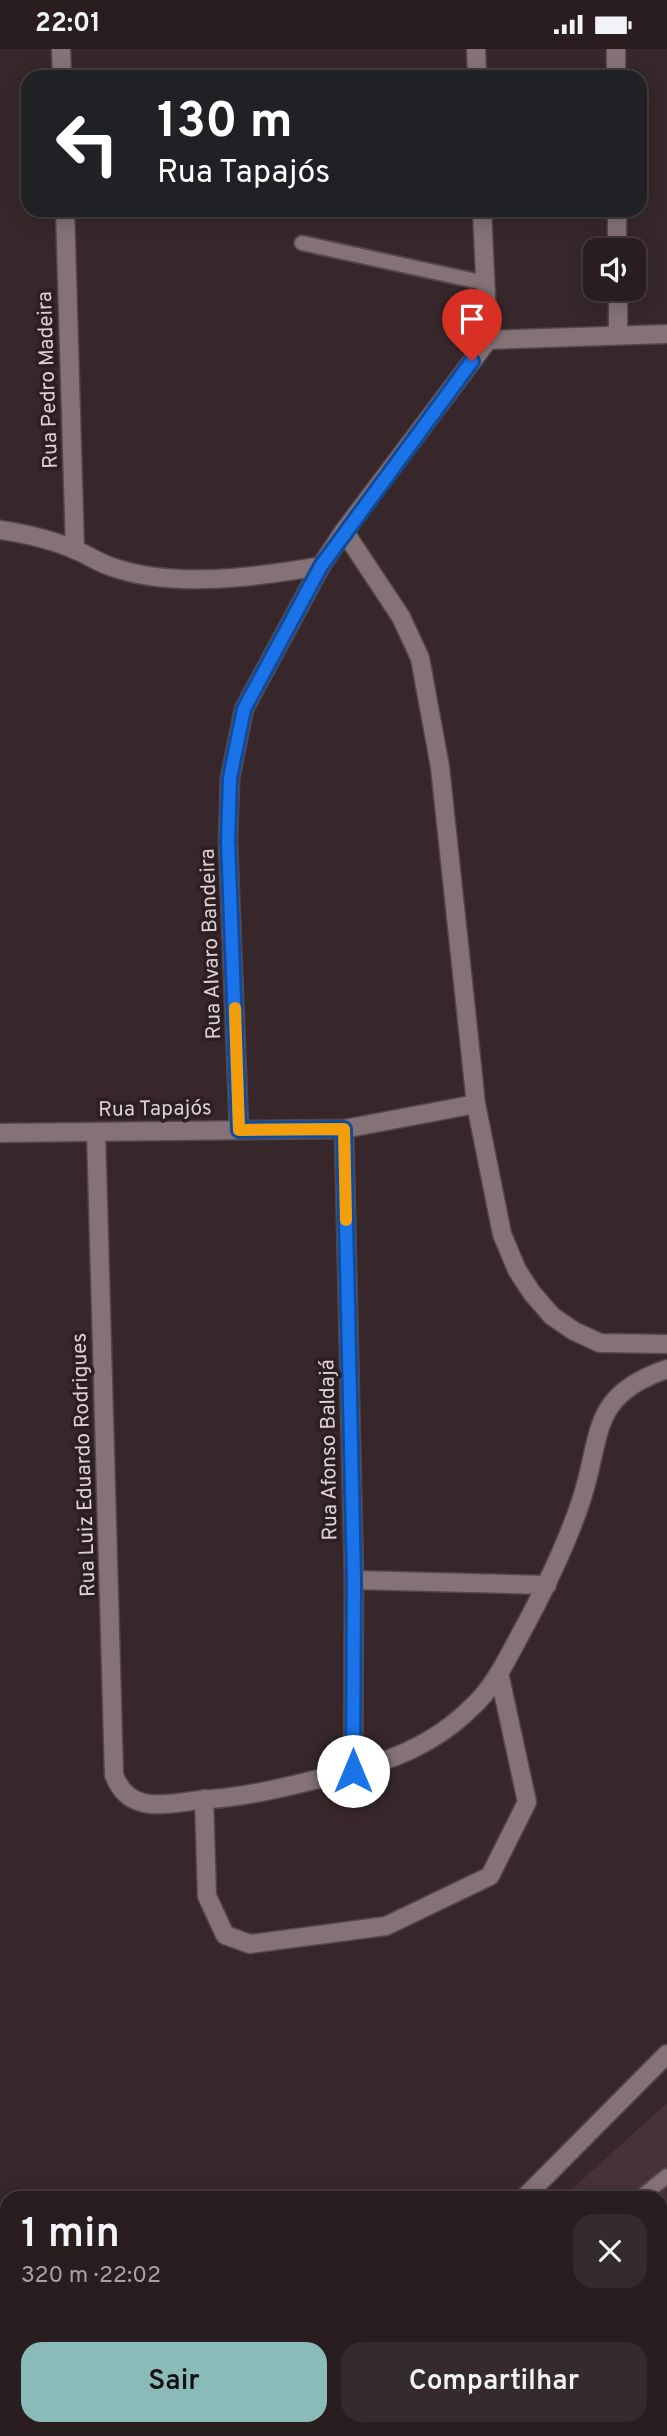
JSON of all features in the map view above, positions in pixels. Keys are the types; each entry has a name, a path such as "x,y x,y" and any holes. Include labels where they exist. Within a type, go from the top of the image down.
{"street":[{"path":"61,49 62,70"},
{"path":"476,49 477,70"},
{"path":"616,49 616,70"},
{"name":"Rua Pedro Madeira","path":"65,217 75,550"},
{"path":"482,217 488,340 667,334"},
{"path":"617,217 617,238"},
{"path":"618,301 618,334"},
{"name":"Rua Alvaro Bandeira","path":"239,1130 228,841 230,778 244,709 321,566 344,531 488,340"},
{"path":"0,530 25,534 75,550 112,567 152,577 265,575 321,566"},
{"path":"344,531 401,617 420,658 440,767 476,1104 502,1234 517,1270 552,1316 600,1343 667,1344"},
{"name":"Rua Tapajós","path":"0,1133 344,1129 476,1104"},
{"name":"Rua Afonso Baldajá","path":"344,1129 354,1580 353,1771"},
{"name":"Rua Luiz Eduardo Rodrigues","path":"96,1132 114,1775 124,1795 134,1802 148,1804 204,1799"},
{"path":"499,1673 527,1802 490,1876 386,1926 250,1944 225,1935 207,1896 204,1799 226,1798 291,1786 385,1762 432,1739 472,1707 499,1673 547,1585 580,1501 602,1421 622,1392 634,1382 667,1369"},
{"path":"354,1580 547,1585"},
{"path":"531,2191 667,2054"}],"lane":[{"path":"302,243 485,282"},
{"path":"649,2191 667,2176"}],"shaded area":[{"path":"667,2103 667,2191 570,2191"}],"slow traffic":[{"path":"235,1008 239,1130 344,1129 346,1220"}],"route":[{"path":"353,1771 354,1580 344,1129 239,1130 228,841 230,778 244,709 255,684 321,566 344,531 472,361"}]}
